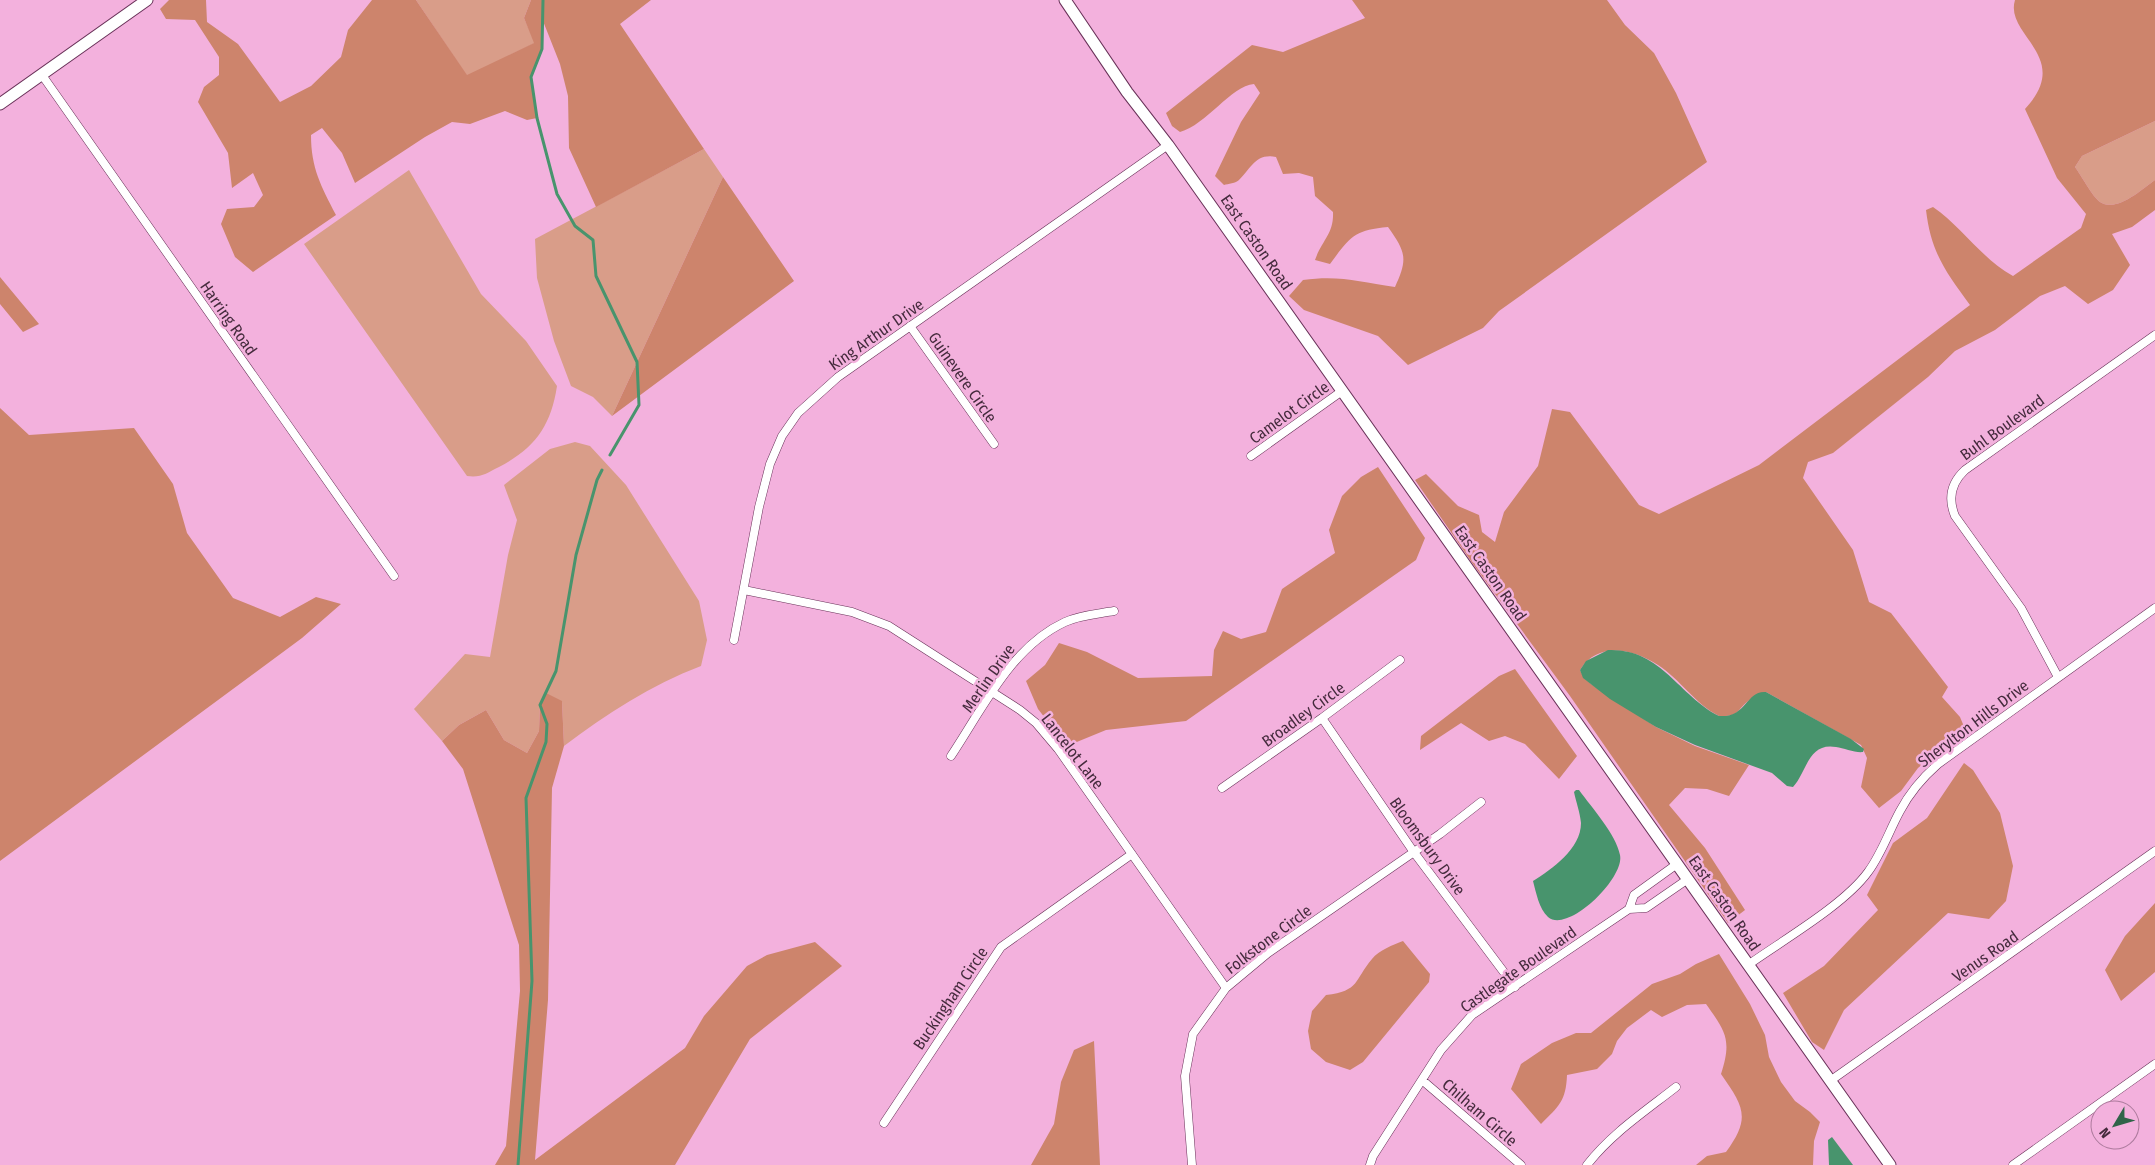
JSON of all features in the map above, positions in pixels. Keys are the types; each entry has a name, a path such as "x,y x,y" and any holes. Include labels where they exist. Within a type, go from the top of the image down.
{"street":[{"path":"0,104 147,0"},
{"name":"East Caston Road","path":"1065,0 1132,99 1168,145 1890,1165"},
{"name":"Harring Road","path":"42,75 394,576"},
{"name":"King Arthur Drive","path":"734,640 765,480 786,430 798,413 827,385 1168,145"},
{"name":"Guinevere Circle","path":"910,326 994,444"},
{"name":"Buhl Boulevard","path":"2058,678 2021,608 1956,516 1951,502 1953,487 1965,470 2155,335"},
{"name":"Camelot Circle","path":"1252,456 1342,391"},
{"name":"Lancelot Lane","path":"744,590 836,608 875,620 902,633 1020,710 1049,738 1226,988"},
{"name":"Sherylton Hills Drive","path":"1748,965 1840,900 1860,882 1880,853 1906,799 1923,777 1952,753 2155,608"},
{"name":"Merlin Drive","path":"951,756 1022,652 1043,634 1079,617 1114,611"},
{"name":"Broadley Circle","path":"1222,788 1322,718 1400,660"},
{"name":"Bloomsbury Drive","path":"1322,718 1413,851 1515,987"},
{"name":"Folkstone Circle","path":"1192,1165 1185,1076 1193,1034 1226,988 1268,953 1481,802"},
{"name":"Venus Road","path":"1830,1081 2155,852"},
{"name":"Buckingham Circle","path":"884,1124 1001,947 1132,854"},
{"name":"Castlegate Boulevard","path":"1629,909 1634,895 1677,864"},
{"name":"Castlegate Boulevard","path":"1370,1165 1373,1156 1441,1050 1472,1015 1629,909 1646,908 1688,880"},
{"path":"2012,1165 2155,1064"},
{"name":"Chilham Circle","path":"1422,1080 1521,1165"},
{"path":"1587,1165 1599,1149 1620,1130 1676,1088"}],"shaded area":[{"path":"169,0 206,0 207,22 238,44 280,102 311,86 341,57 348,30 372,0 416,0 467,75 534,43 524,18 531,0 651,0 620,24 704,149 596,207 569,148 568,96 560,64 543,21 542,49 531,77 537,118 527,120 505,111 470,124 452,122 425,137 355,183 342,153 322,128 311,135 311,147 321,186 336,215 253,272 235,257 221,224 227,209 254,207 263,195 253,173 232,188 228,153 198,102 204,87 219,75 219,57 195,20 166,19 160,9"},
{"path":"416,0 531,0 524,18 535,43 467,76"},
{"path":"1352,0 1607,0 1625,25 1654,53 1676,93 1707,162 1499,311 1483,328 1408,365 1378,336 1304,310 1289,296 1303,280 1328,278 1395,287 1402,269 1403,256 1399,243 1388,227 1360,233 1348,241 1330,264 1315,260 1330,232 1333,212 1315,196 1313,177 1299,173 1283,174 1276,157 1269,156 1263,157 1254,163 1234,183 1224,185 1215,176 1241,122 1260,93 1254,84 1236,91 1199,122 1180,132 1172,126 1166,113 1252,45 1283,52 1365,18"},
{"path":"2015,0 2155,0 2155,121 2082,156 2075,167 2097,199 2107,205 2129,198 2155,180 2155,210 2132,227 2112,234 2130,265 2113,290 2088,304 2065,286 2040,296 1995,330 1955,351 1928,377 1833,453 1808,462 1803,478 1853,550 1869,602 1891,613 1948,687 1942,697 1960,717 1965,729 1918,768 1901,791 1879,808 1861,787 1867,758 1861,745 1766,692 1743,705 1736,713 1730,716 1719,716 1702,705 1666,671 1638,655 1627,652 1606,651 1587,661 1580,670 1584,678 1591,684 1656,727 1695,746 1749,765 1729,796 1707,789 1685,788 1669,805 1705,848 1745,910 1728,923 1570,696 1473,564 1415,480 1426,474 1458,506 1479,515 1482,532 1495,542 1504,512 1538,466 1552,409 1570,412 1639,505 1659,514 1759,465 1970,305 1941,261 1928,225 1926,210 1933,207 1992,261 2013,276 2081,228 2086,214 2057,178 2025,109 2038,91 2043,75 2040,61 2034,48 2019,25 2014,13"},
{"path":"2155,121 2155,180 2121,202 2107,205 2100,202 2075,167 2082,156"},
{"path":"704,149 723,177 612,416 593,397 571,386 554,341 537,278 535,239"},
{"path":"409,170 481,294 526,341 557,386 546,424 532,444 512,460 480,476 467,476 304,244"},
{"path":"723,177 794,281 612,416"},
{"path":"0,277 39,324 23,332 0,304"},
{"path":"0,408 29,435 134,428 173,484 187,533 233,598 280,617 316,597 341,604 302,638 0,861"},
{"path":"575,442 590,446 626,485 699,601 707,640 701,666 647,691 564,746 562,701 540,705 539,731 527,753 504,740 486,710 459,725 442,741 414,709 465,654 490,657 508,555 517,520 504,485 550,449"},
{"path":"1378,467 1425,538 1416,560 1186,721 1106,730 1067,746 1038,709 1026,681 1045,665 1059,643 1087,652 1138,678 1212,676 1214,650 1223,631 1241,639 1266,632 1282,589 1335,553 1329,530 1342,496 1361,477"},
{"path":"1608,650 1626,651 1656,664 1692,697 1719,716 1735,713 1754,695 1766,692 1851,739 1864,749 1863,752 1836,747 1819,749 1809,760 1793,787 1787,786 1772,773 1695,745 1656,727 1610,699 1583,678 1580,670 1586,661"},
{"path":"1515,669 1577,756 1559,779 1525,744 1505,736 1489,741 1461,723 1420,750 1421,736 1499,676"},
{"path":"546,693 562,701 564,746 552,788 548,1000 535,1160 685,1048 704,1016 747,966 767,955 815,942 842,966 750,1039 675,1165 495,1165 506,1146 520,991 519,945 463,769 442,741 459,725 486,710 504,740 527,753 539,731 540,705"},
{"path":"1964,763 1973,770 2000,813 2013,866 2006,901 1989,919 1948,913 1844,1010 1824,1050 1812,1042 1783,993 1824,966 1878,910 1867,895 1893,843 1927,818"},
{"path":"1579,790 1603,821 1614,839 1620,855 1619,865 1614,877 1593,901 1581,911 1568,918 1557,920 1548,917 1542,910 1533,881 1557,864 1571,850 1576,841 1581,823 1574,792"},
{"path":"2155,903 2155,972 2121,1001 2105,970 2125,936"},
{"path":"1403,941 1430,974 1429,982 1363,1062 1350,1070 1326,1062 1311,1049 1308,1031 1312,1011 1326,995 1345,991 1351,987 1378,953"},
{"path":"1719,954 1750,1004 1765,1035 1769,1057 1781,1082 1795,1101 1820,1122 1814,1141 1813,1165 1696,1165 1707,1156 1726,1152 1739,1130 1741,1121 1739,1104 1721,1074 1726,1053 1725,1037 1706,1004 1687,1005 1662,1017 1651,1010 1627,1028 1617,1041 1612,1054 1597,1069 1567,1075 1563,1097 1553,1112 1541,1124 1511,1089 1521,1064 1552,1043 1576,1033 1591,1033 1652,984 1680,974 1696,964"},
{"path":"1094,1041 1100,1165 1031,1165 1054,1124 1061,1082 1074,1050"},
{"path":"1832,1137 1853,1165 1829,1165 1828,1140"}],"waterway":[{"path":"543,0 542,49 531,77 537,118 557,194 575,226 593,240 596,276 637,362 639,405 610,455"},
{"path":"518,1165 532,981 526,798 546,742 547,724 540,705 556,671 576,555 597,480 602,470"}]}
